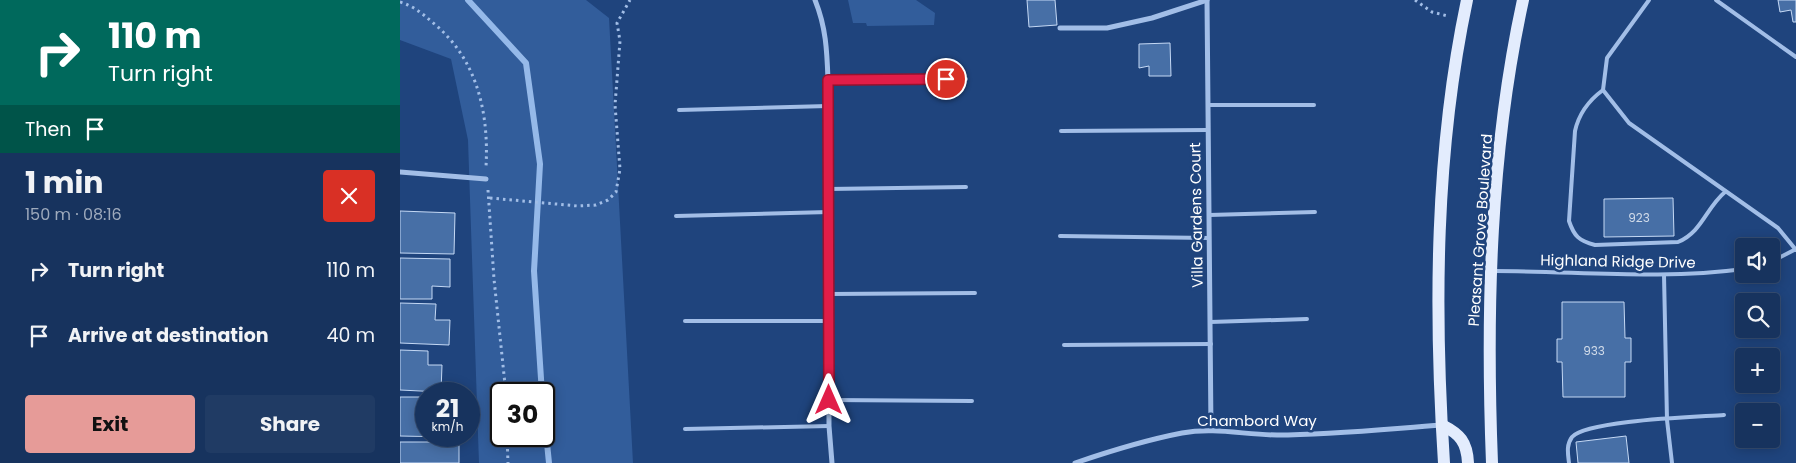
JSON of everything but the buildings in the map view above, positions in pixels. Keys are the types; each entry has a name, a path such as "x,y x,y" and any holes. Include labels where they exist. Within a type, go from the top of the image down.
{"main road":[{"path":"1444,463 1439,343 1442,188 1449,114 1467,0"},
{"name":"Pleasant Grove Boulevard","path":"1492,463 1491,271 1496,188 1504,119 1523,0"},
{"path":"1442,425 1456,432 1464,442 1468,463"}],"street":[{"path":"815,0 823,20 826,38 828,80 829,426 832,463"},
{"path":"1060,28 1107,28 1152,18 1207,0"},
{"name":"Villa Gardens Court","path":"1207,0 1211,430"},
{"path":"400,172 486,179"},
{"name":"Chambord Way","path":"1076,463 1107,452 1183,433 1211,430 1275,435 1442,425"}],"lane":[{"path":"1649,0 1607,58 1603,90 1629,122 1724,192 1778,228 1796,250 1780,258"},
{"path":"1718,0 1796,58"},
{"path":"828,80 966,79"},
{"path":"1603,90 1589,100 1578,120 1575,131 1569,221 1573,233 1582,242 1595,245 1678,242 1690,237 1724,192"},
{"path":"1208,105 1314,105"},
{"path":"679,110 828,106"},
{"path":"1061,131 1208,130"},
{"path":"828,189 966,187"},
{"path":"676,216 829,212"},
{"path":"1209,215 1314,212"},
{"path":"1060,236 1209,238"},
{"name":"Highland Ridge Drive","path":"1491,271 1664,275 1735,270"},
{"path":"1664,275 1668,420 1672,463"},
{"path":"829,294 975,293"},
{"path":"1210,322 1307,319"},
{"path":"685,322 829,321"},
{"path":"1064,345 1210,344"},
{"path":"829,400 972,401"},
{"path":"1569,463 1568,446 1571,438 1578,433 1613,424 1654,419 1668,420 1724,415"},
{"path":"685,429 829,426"}],"path":[{"path":"490,198 578,206 596,205 608,200 618,186 620,169 615,88 620,41 616,23 630,0"},
{"path":"1416,0 1432,12 1463,20"},
{"path":"507,447 508,463"}],"shaded area":[{"path":"400,0 586,0 609,18 633,463 479,463 480,382 476,382 468,140 451,59 400,40"},
{"path":"848,0 916,0 935,13 934,25 867,26 866,23 853,23"}],"waterway":[{"path":"468,0 526,63 540,164 534,271 541,382"},
{"path":"547,447 549,463"}],"route":[{"path":"829,400 828,80 946,79"}]}
